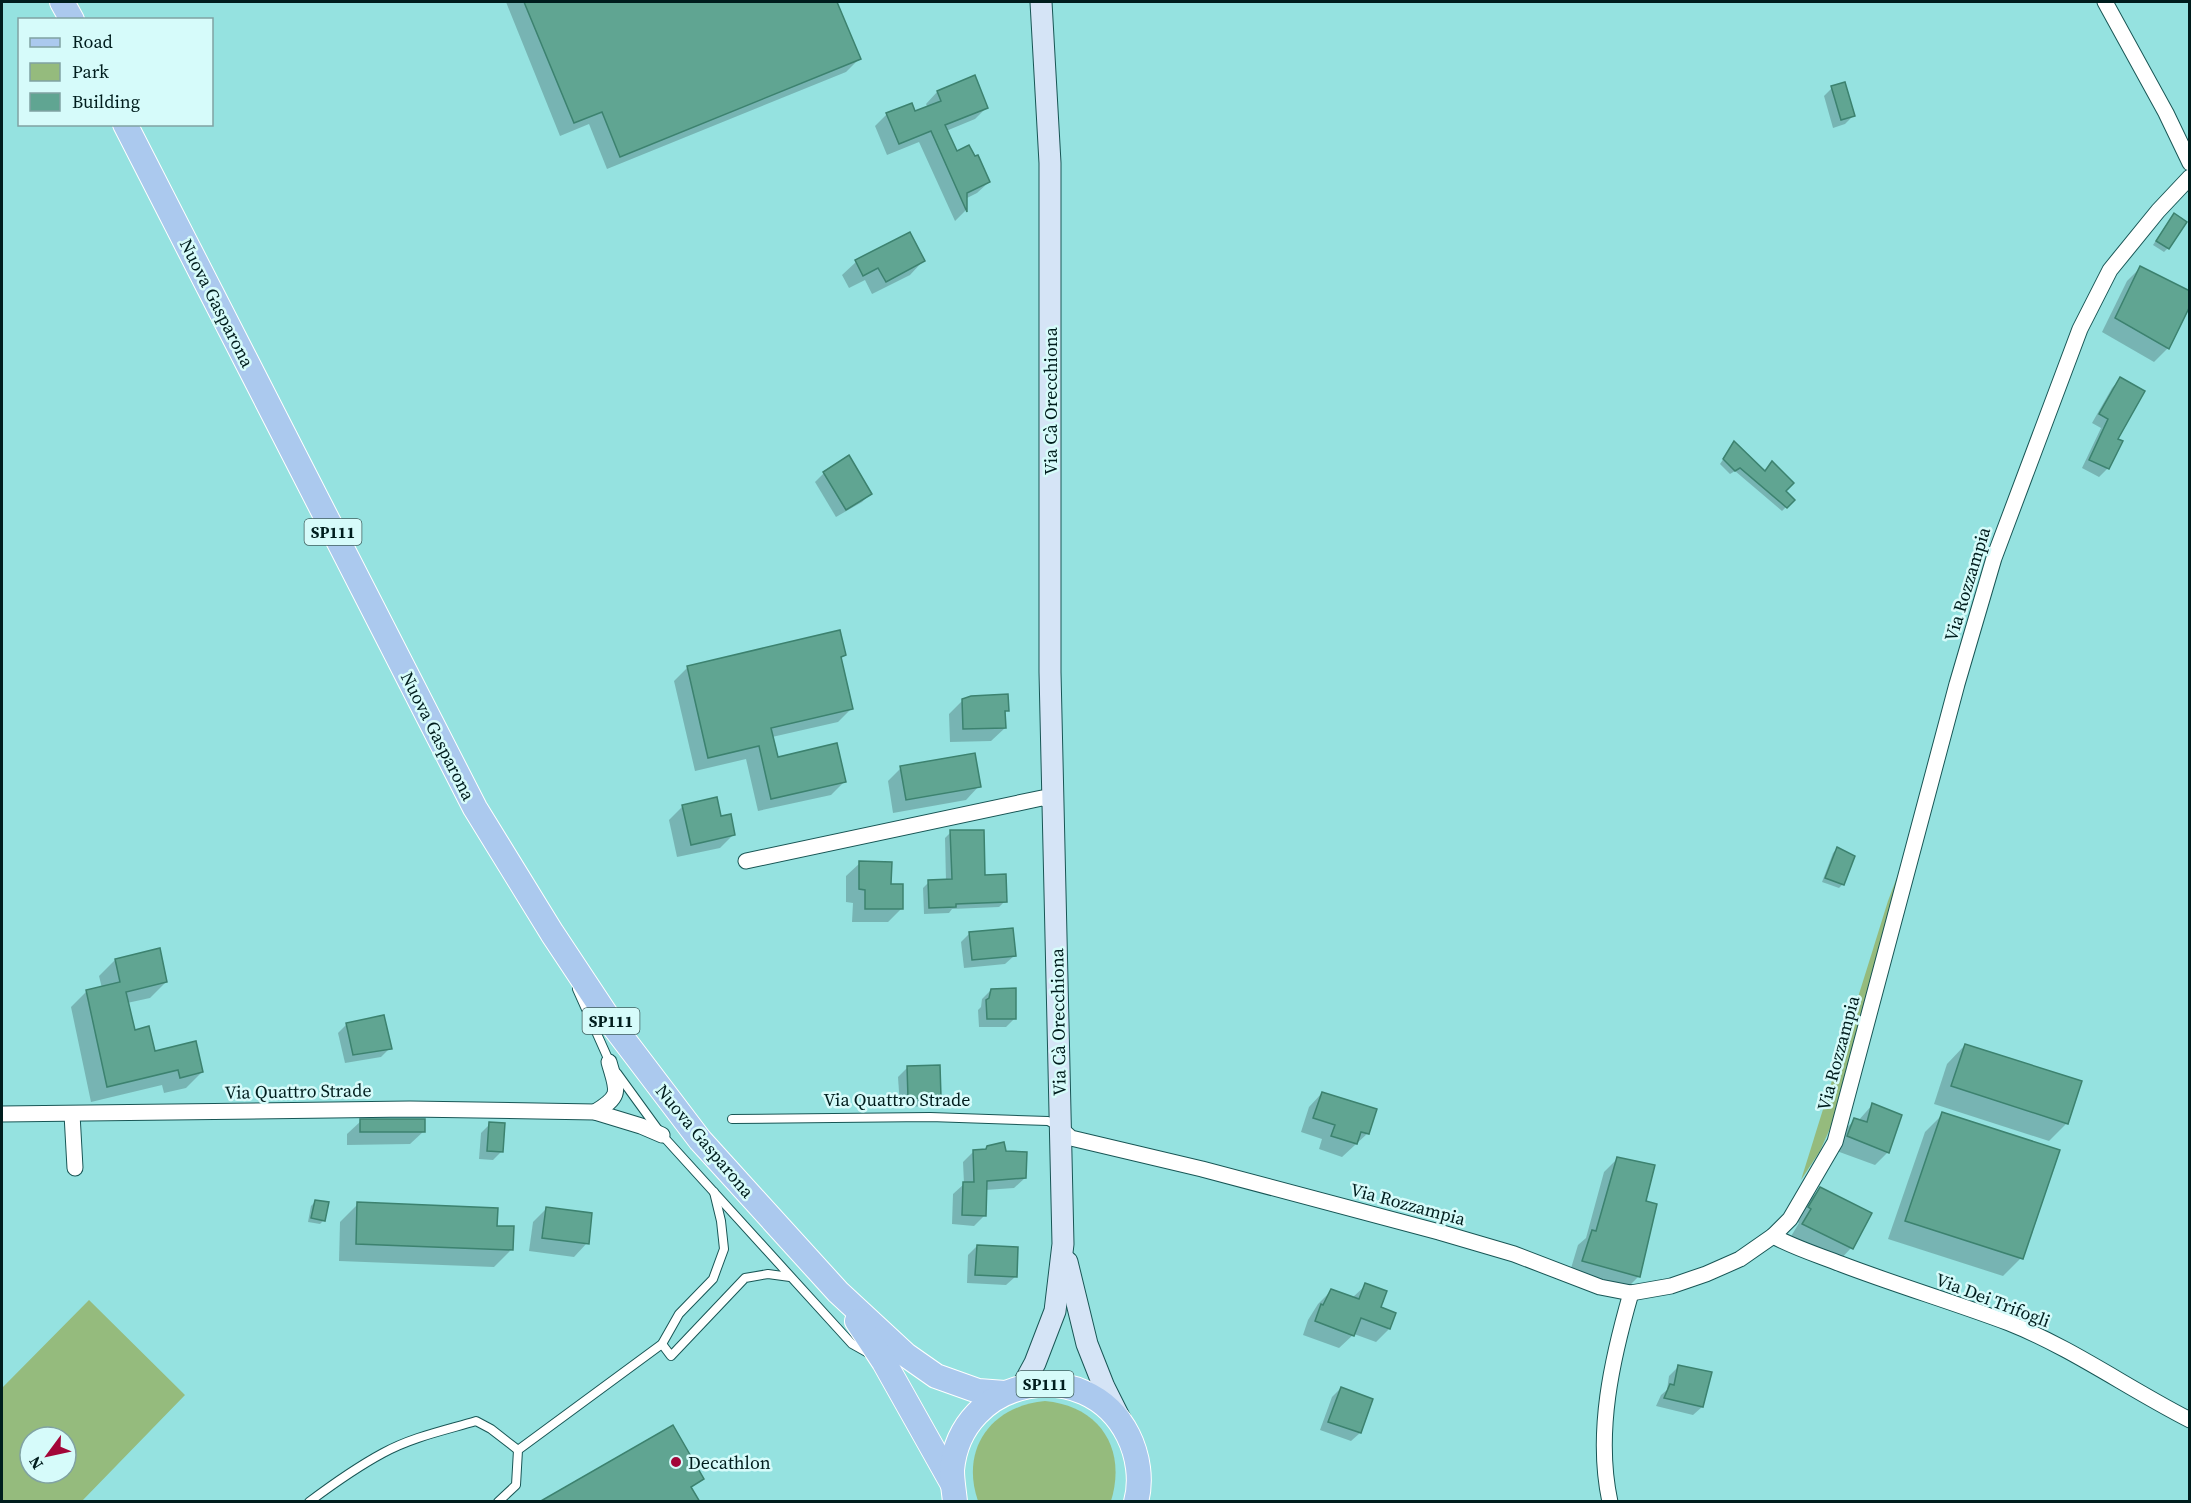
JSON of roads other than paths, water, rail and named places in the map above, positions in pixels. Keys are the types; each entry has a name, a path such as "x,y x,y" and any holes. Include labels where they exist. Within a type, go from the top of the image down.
{"main road":[{"path":"62,2 71,18"},
{"name":"Via Cà Orecchiona","path":"1013,1390 1035,1364 1054,1311 1063,1244 1050,672 1050,163 1041,2"},
{"name":"Nuova Gasparona","path":"126,126 475,808 552,933 615,1028 700,1140 838,1292 906,1355 936,1376 978,1391 1013,1390 1041,1384 1059,1385 1078,1389 1102,1404 1122,1424 1134,1446 1139,1471 1137,1500"},
{"name":"Via Cà Orecchiona","path":"1063,1244 1087,1344 1122,1424"},
{"name":"Nuova Gasparona","path":"838,1292 884,1362 954,1492"},
{"name":"Nuova Gasparona","path":"954,1492 955,1455 965,1430 982,1408 1013,1390"}],"street":[{"path":"2106,2 2166,113 2190,163"},
{"name":"Via Rozzampia","path":"1060,1128 1071,1138 1202,1169 1439,1232 1514,1254 1600,1287 1631,1293 1671,1286 1706,1274 1740,1258 1773,1236 1790,1220 1835,1142 1957,684 1994,558 2080,329 2110,270 2158,211 2190,177"},
{"path":"746,861 1042,798 1053,801"},
{"path":"595,1112 613,1099 617,1091 609,1062"},
{"name":"Via Quattro Strade","path":"2,1114 410,1108 595,1112 662,1135"},
{"path":"72,1114 75,1167"},
{"name":"Via Dei Trifogli","path":"1773,1236 1787,1244 2010,1324 2058,1346 2152,1401 2190,1420"},
{"path":"1610,1502 1606,1483 1606,1428 1611,1378 1620,1331 1631,1293"}],"lane":[{"path":"552,933 609,1062 662,1135 852,1344 884,1362"},
{"name":"Via Quattro Strade","path":"732,1119 942,1117 1048,1120 1060,1128"},
{"path":"518,1449 662,1344 678,1314 713,1279 724,1249 721,1221 713,1191"},
{"path":"662,1344 671,1356 745,1278 768,1274 790,1277"},
{"path":"309,1502 345,1476 385,1452 476,1421 518,1449"},
{"path":"498,1502 516,1485 518,1449"}],"place":[{"name":"Decathlon","path":"676,1462"}]}
